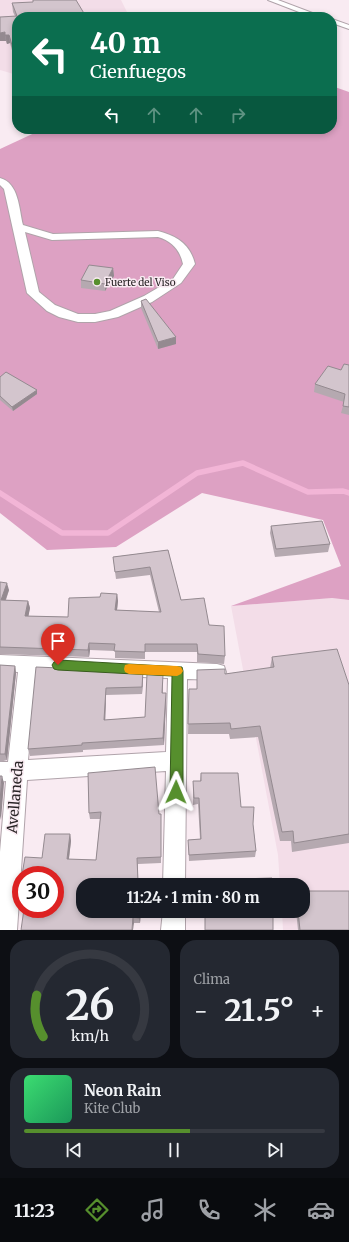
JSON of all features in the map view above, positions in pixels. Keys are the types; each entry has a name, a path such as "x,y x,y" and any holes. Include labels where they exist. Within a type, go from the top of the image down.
{"street":[{"path":"271,0 306,12"},
{"path":"337,23 349,27"},
{"path":"0,181 9,188 12,210 19,227 33,293 51,308 63,314 78,318 95,318 114,314 148,299 177,281 189,264 184,248 174,239 163,234 151,233 52,237 19,227"},
{"path":"0,663 219,672"},
{"name":"Avellaneda","path":"5,930 8,772 28,664"},
{"path":"174,878 178,671"},
{"path":"8,772 177,761"},
{"path":"173,930 174,918"}],"shaded area":[{"path":"0,0 121,0 127,12 12,12 12,74 0,70"},
{"path":"337,88 349,92 349,600 332,598 231,606 341,566 323,520 202,493 116,547 47,550 0,513 0,149 32,134 337,134"},
{"path":"332,598 349,600 349,930 283,930 282,918 310,918 310,878 280,878 278,855 231,606"}],"building":[{"path":"33,0 76,0 83,12 15,12 12,3 33,2"},
{"path":"12,16 12,45 9,35 5,35 5,32 0,33 0,17"},
{"path":"89,265 113,268 105,284 81,280"},
{"path":"146,299 176,337 158,342 141,301"},
{"path":"344,364 349,365 349,407 343,406 345,394 315,384 328,366 341,370"},
{"path":"6,372 37,390 12,407 0,396 0,377"},
{"path":"322,521 330,544 276,549 271,526"},
{"path":"168,550 181,600 204,598 209,625 224,626 225,656 198,654 197,644 145,644 145,652 114,651 115,644 89,643 88,650 0,647 0,582 7,583 1,600 28,601 25,616 68,617 69,598 100,597 101,593 117,594 115,610 161,612 150,567 115,572 113,557"},
{"path":"337,649 349,685 349,834 294,843 293,831 282,832 260,726 231,729 230,723 188,724 189,689 197,689 197,670 225,669 225,674 274,667 272,657"},
{"path":"0,665 15,666 5,754 0,754"},
{"path":"36,667 85,669 85,671 143,671 142,687 106,688 104,720 145,717 147,674 163,675 162,693 166,693 163,738 82,743 82,745 28,749"},
{"path":"155,767 159,814 161,814 161,857 137,858 138,878 76,878 76,918 133,918 132,930 21,930 23,918 64,918 64,866 24,866 25,857 42,858 45,834 70,834 67,859 96,860 101,812 89,813 88,773"},
{"path":"201,773 238,773 241,807 254,807 253,824 256,851 189,855 188,840 201,839 199,798 194,798 193,781 201,781"},
{"path":"0,776 2,776 0,801"},
{"path":"310,891 349,891 349,930 300,930 299,918 310,918"},
{"path":"205,918 273,918 273,930 205,930"}],"waterway":[{"path":"0,493 62,533 108,533 197,473 243,463 308,492 343,491 349,493"}],"slow traffic":[{"path":"129,669 177,671"}],"place":[{"name":"Fuerte del Viso","path":"97,282"}],"route":[{"path":"58,665 178,671 176,792"}]}
